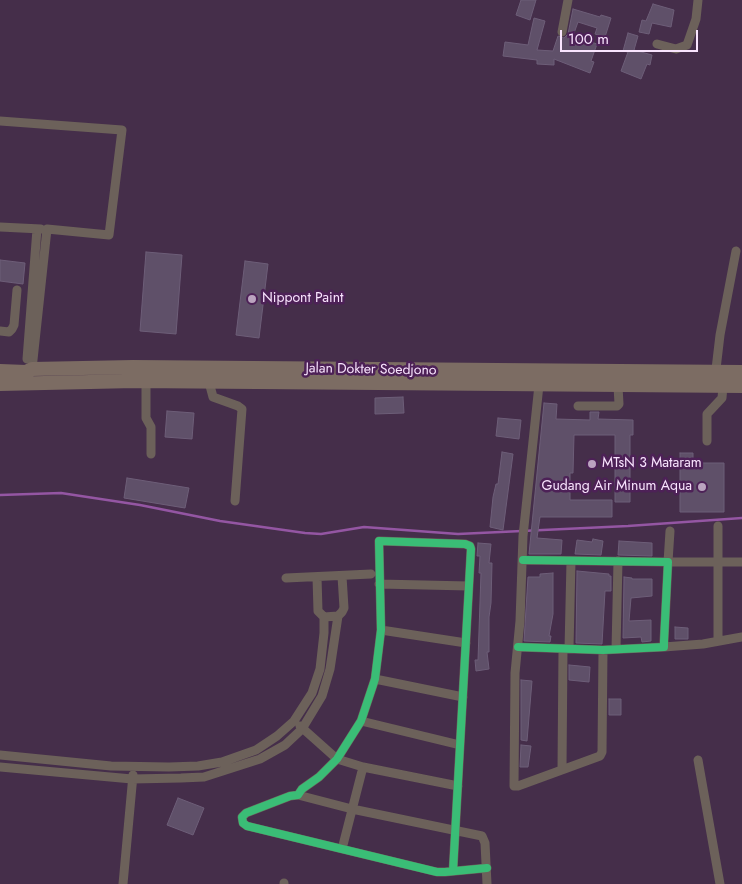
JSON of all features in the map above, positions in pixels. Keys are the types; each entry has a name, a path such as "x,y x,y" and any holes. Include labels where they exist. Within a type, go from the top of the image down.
{"highway":[{"name":"Jalan Dokter Soedjono","path":"0,371 145,376 369,377 716,368 742,372"},
{"name":"Jalan Dokter Soedjono","path":"0,384 145,376 209,382 369,377"},
{"name":"Jalan Dokter Soedjono","path":"392,377 539,385 742,386"}],"street":[{"path":"562,32 568,0"},
{"path":"657,44 676,49 688,45 696,19 698,0"},
{"path":"0,121 122,130 109,235 0,227"},
{"path":"29,371 42,229"},
{"path":"706,441 708,414 722,398 718,386 716,368 736,251"},
{"path":"0,331 8,332 12,330 17,290"},
{"path":"145,376 146,418 151,428 151,454"},
{"path":"209,382 212,397 242,409 235,501"},
{"path":"539,385 524,520 516,673 513,785 518,786 599,757 602,752 603,650"},
{"path":"578,406 617,406 619,404 618,386"},
{"path":"718,526 718,641"},
{"path":"664,647 670,531"},
{"path":"298,795 302,789 319,777 337,759 361,721 375,679 381,630 379,541 465,544 470,546 470,586 452,871"},
{"path":"523,560 742,562"},
{"path":"562,769 571,561"},
{"path":"616,649 618,562"},
{"path":"286,578 371,574"},
{"path":"0,767 132,779 204,777 228,771 260,759 285,745 302,729 322,696 328,678 338,616 344,608 342,576"},
{"path":"0,755 133,767 198,766 222,762 256,750 277,736 294,721 312,693 320,668 324,633 324,617 318,611 317,577"},
{"path":"380,584 470,586"},
{"path":"324,617 338,616"},
{"path":"381,630 466,643"},
{"path":"518,647 603,650 664,647 742,637"},
{"path":"375,679 462,697"},
{"path":"294,721 337,759 363,767 458,786"},
{"path":"361,721 460,745"},
{"path":"698,760 720,884"},
{"path":"123,884 133,767"},
{"path":"342,849 363,767"},
{"path":"487,868 437,872 247,826 243,823 242,818 246,813 290,796 298,795 352,809 482,836 485,843 487,868 487,884"}],"building":[{"path":"521,0 536,0 530,20 516,15"},
{"path":"653,4 674,10 671,27 652,23 649,34 639,32 642,20 646,21"},
{"path":"573,9 600,17 601,15 611,18 605,37 595,34 597,28 578,22 573,36 597,44 591,61 594,62 590,73 554,59 554,65 537,64 537,60 503,56 505,42 528,45 534,18 545,21 537,50 553,51 558,36 564,38 568,34"},
{"path":"628,33 638,36 634,50 652,55 650,65 647,64 641,79 621,71 628,52 623,51"},
{"path":"146,252 182,255 176,334 140,331"},
{"path":"0,260 25,263 23,284 0,281"},
{"name":"Nippont Paint","path":"245,261 268,264 259,338 236,335"},
{"path":"403,397 404,413 375,414 375,398"},
{"path":"544,403 557,404 556,419 590,420 590,412 599,412 598,419 633,420 633,435 630,435 630,502 615,502 615,435 574,435 573,473 570,473 570,500 612,500 612,517 540,517 537,538 562,540 561,554 529,554"},
{"path":"167,411 194,413 192,439 165,437"},
{"path":"498,418 521,420 519,439 496,436"},
{"path":"502,452 513,454 503,530 490,527 493,497 496,484 498,484"},
{"name":"Gudang Air Minum Aqua","path":"680,453 693,453 693,463 724,463 724,512 680,512"},
{"path":"127,478 189,488 185,508 124,498"},
{"path":"593,539 603,541 601,555 575,554 577,540 592,542"},
{"path":"619,541 652,543 652,556 618,555"},
{"path":"478,543 491,544 489,563 492,563 489,652 487,652 489,669 476,671 475,660 478,660 481,573 479,573 480,556 477,556"},
{"path":"577,571 609,574 611,576 611,591 605,591 602,644 576,643"},
{"path":"553,573 553,614 549,636 551,636 550,642 524,641 528,577 540,577 540,574"},
{"path":"624,577 652,579 652,596 631,598 629,621 651,620 651,641 642,642 641,637 623,638"},
{"path":"675,627 688,628 688,639 675,639"},
{"path":"569,665 590,667 589,682 569,680"},
{"path":"521,680 532,681 527,741 521,740"},
{"path":"609,699 621,699 621,715 609,715"},
{"path":"521,745 531,746 528,767 520,767"},
{"path":"178,798 204,808 193,835 167,825"}],"waterway":[{"path":"0,495 61,493 140,505 220,521 321,534 364,527 458,534 628,526 742,518"}],"cycle path":[{"path":"453,871 471,549 470,546 465,544 379,541 381,630 375,679 361,721 337,759 319,777 302,789 298,795 290,796 246,813 242,817 243,823 247,826 437,872 445,872 487,868"},
{"path":"518,647 603,650 664,647 668,562 523,560"}],"place":[{"name":"Nippont Paint","path":"252,299"},
{"name":"MTsN 3 Mataram","path":"592,464"},
{"name":"Gudang Air Minum Aqua","path":"702,487"}]}
